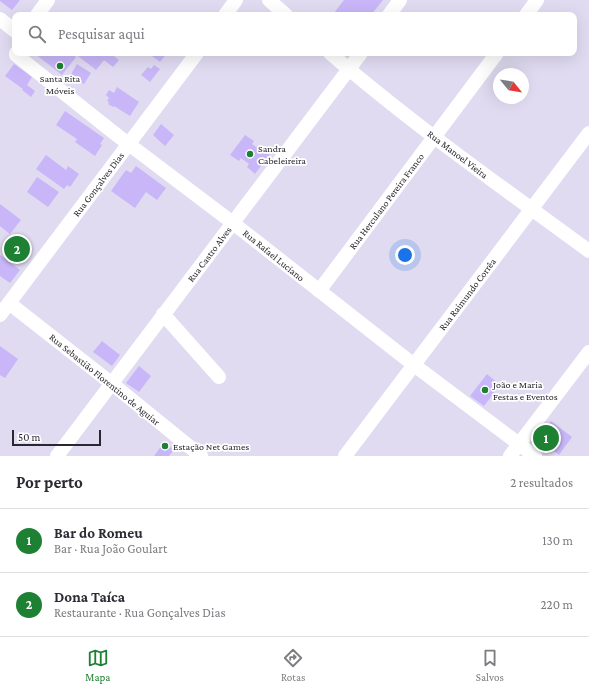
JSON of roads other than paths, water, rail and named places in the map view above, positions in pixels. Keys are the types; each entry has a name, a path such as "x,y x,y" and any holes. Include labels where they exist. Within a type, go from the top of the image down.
{"street":[{"path":"39,12 48,0"},
{"path":"227,12 236,0"},
{"path":"269,0 283,12"},
{"path":"391,12 400,0"},
{"path":"528,12 537,0"},
{"path":"0,19 12,29"},
{"name":"Rua Rafael Luciano","path":"17,56 118,136 233,223 414,365 535,456"},
{"name":"Rua Gonçalves Dias","path":"0,315 195,56"},
{"name":"Rua Manoel Vieira","path":"334,56 434,137 589,251"},
{"name":"Rua Castro Alves","path":"57,456 358,56"},
{"name":"Rua Herculano Pereira Franco","path":"319,291 495,56"},
{"name":"Rua Raimundo Corrêa","path":"344,456 589,133"},
{"name":"Rua Sebastião Florentino de Aguiar","path":"9,303 201,456"},
{"path":"163,314 219,377"},
{"path":"510,456 589,352"}],"place":[{"name":"Santa Rita Móveis","path":"60,66"},
{"name":"Sandra Cabeleireira","path":"250,154"},
{"name":"Dona Taíca","path":"17,249"},
{"name":"João e Maria Festas e Eventos","path":"485,390"},
{"name":"Bar do Romeu","path":"546,438"},
{"name":"Estação Net Games","path":"165,446"}]}
